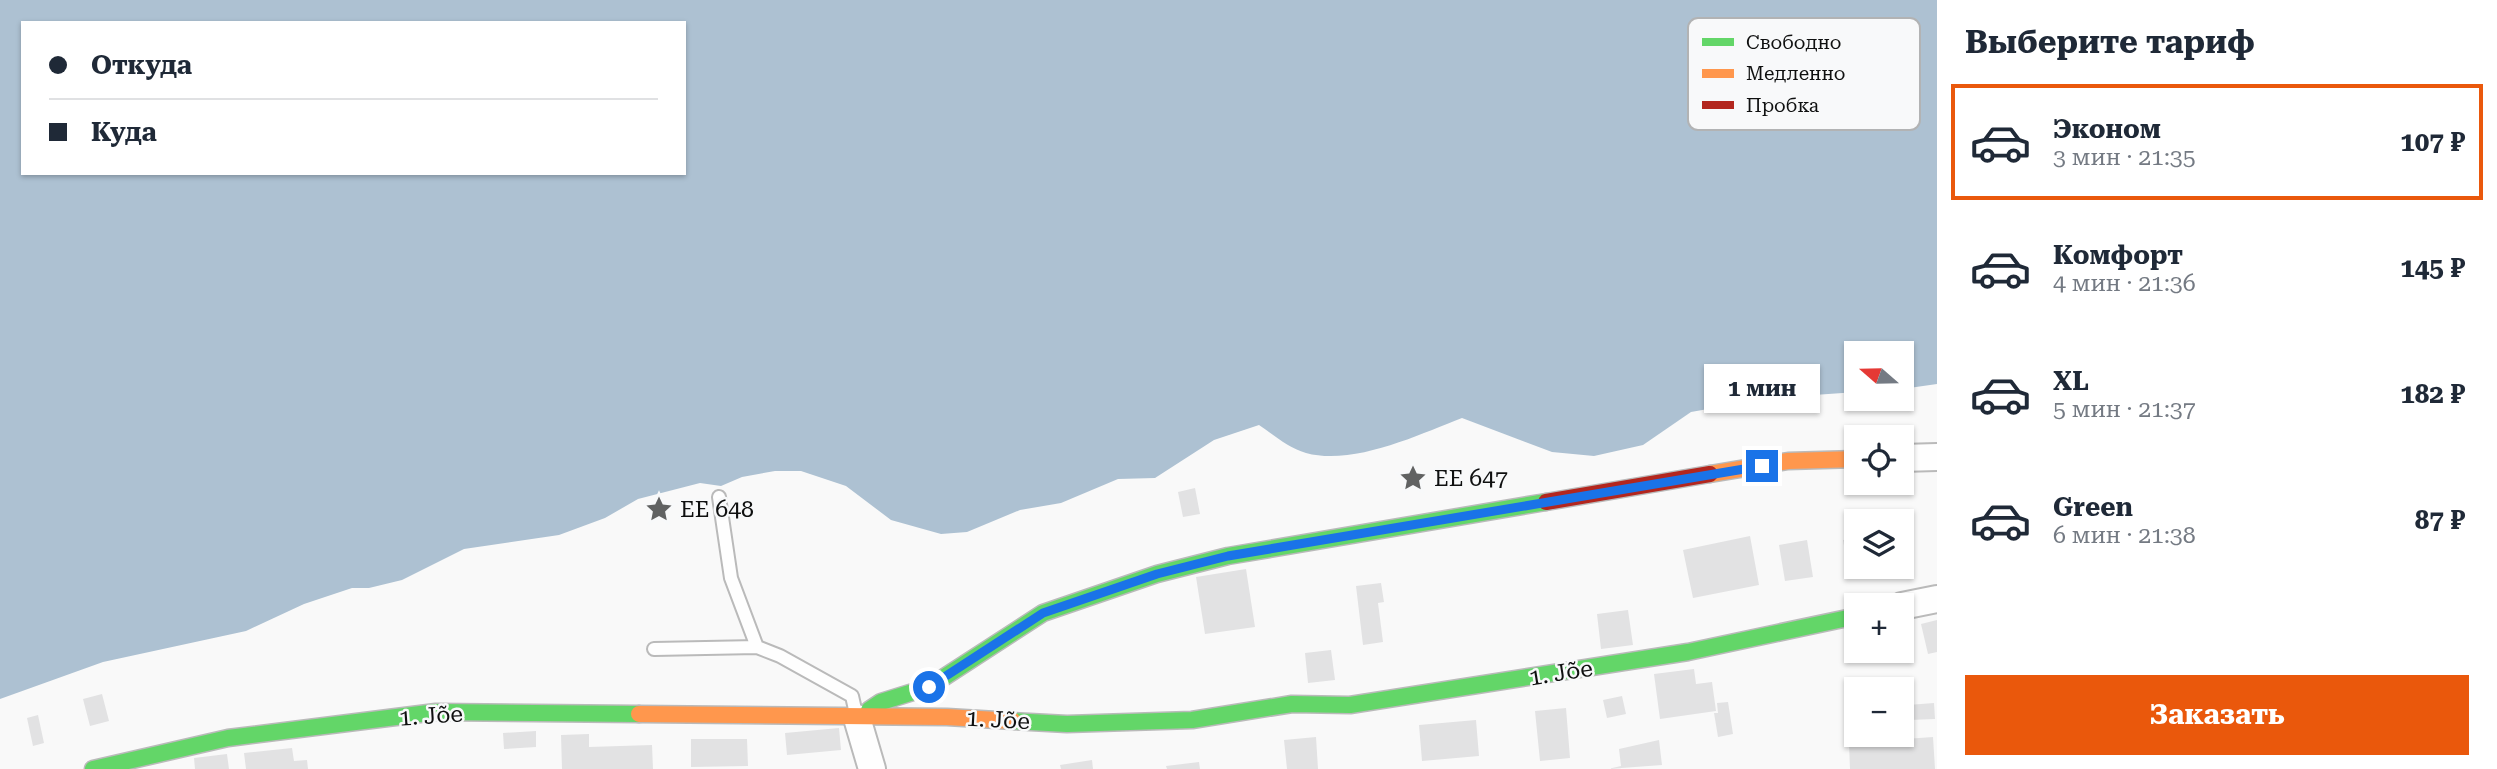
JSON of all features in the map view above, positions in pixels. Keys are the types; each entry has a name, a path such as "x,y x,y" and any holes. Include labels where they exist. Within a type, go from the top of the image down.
{"street":[{"path":"1914,458 1937,457"},
{"path":"873,769 857,718 881,702 929,687 1043,613 1157,574 1228,556 1788,461 1844,459"},
{"path":"1914,604 1937,599"},
{"name":"1. Jõe","path":"93,769 229,738 436,712 947,717 1067,723 1192,720 1292,704 1350,705 1688,652 1844,619"}],"lane":[{"path":"719,497 731,578 757,648"},
{"path":"654,649 757,648 780,656 852,696 857,718"}],"water":[{"path":"0,0 1937,0 1937,384 1914,387 1914,341 1844,341 1844,393 1770,398 1691,412 1643,445 1594,456 1552,452 1462,418 1385,447 1324,456 1299,451 1259,425 1214,440 1155,478 1118,479 1061,503 1020,510 967,532 941,534 891,520 846,486 801,471 775,471 742,477 721,486 700,483 638,499 605,518 559,535 464,549 402,580 369,588 352,588 304,604 246,631 103,662 0,699"}],"building":[{"path":"1195,488 1200,514 1183,517 1178,492"},
{"path":"1750,536 1759,585 1693,598 1683,550"},
{"path":"1807,540 1813,577 1785,581 1779,545"},
{"path":"1246,569 1255,627 1205,634 1196,577"},
{"path":"1381,583 1384,602 1378,603 1383,642 1363,645 1356,586"},
{"path":"1628,610 1633,645 1601,649 1597,614"},
{"path":"1937,620 1937,652 1928,654 1921,624"},
{"path":"1331,650 1335,680 1308,683 1305,653"},
{"path":"1694,669 1696,684 1712,682 1716,711 1660,719 1654,674"},
{"path":"102,694 109,721 90,726 83,699"},
{"path":"1622,696 1626,714 1607,718 1603,700"},
{"path":"1728,702 1733,734 1718,737 1714,713 1718,713 1717,703"},
{"path":"1934,703 1935,719 1914,720 1914,705"},
{"path":"1566,708 1570,758 1540,761 1535,711"},
{"path":"38,715 44,743 33,746 27,718"},
{"path":"1476,720 1479,756 1422,761 1419,725"},
{"path":"839,728 841,750 787,755 785,733"},
{"path":"536,731 536,747 504,749 503,733"},
{"path":"589,734 589,747 652,745 653,769 562,769 561,735"},
{"path":"1316,737 1318,769 1287,769 1284,740"},
{"path":"1933,737 1935,769 1850,769 1849,747 1914,747 1914,738"},
{"path":"691,739 747,739 748,766 691,767"},
{"path":"1659,740 1662,765 1608,769 1621,766 1619,749"},
{"path":"292,748 294,761 307,760 308,769 246,769 244,753"},
{"path":"227,754 229,769 195,769 194,758"},
{"path":"1092,760 1093,769 1061,769 1060,765"},
{"path":"1199,762 1200,769 1167,769 1166,766"}],"traffic: fast":[{"path":"869,710 881,702 929,687 1043,613 1157,574 1228,556 1546,502"},
{"path":"1013,721 1067,724 1192,720 1292,704 1350,705 1688,652 1844,619"},
{"path":"93,769 228,738 436,712 639,714"}],"traffic: slow":[{"path":"1710,474 1788,461 1844,459"},
{"path":"639,714 947,717 1013,721"}],"traffic: jam":[{"path":"1546,502 1710,474"}],"place":[{"name":"EE 647","path":"1413,478"},
{"name":"EE 648","path":"659,509"}],"route":[{"path":"929,687 1043,613 1157,574 1228,556 1762,466"}]}
